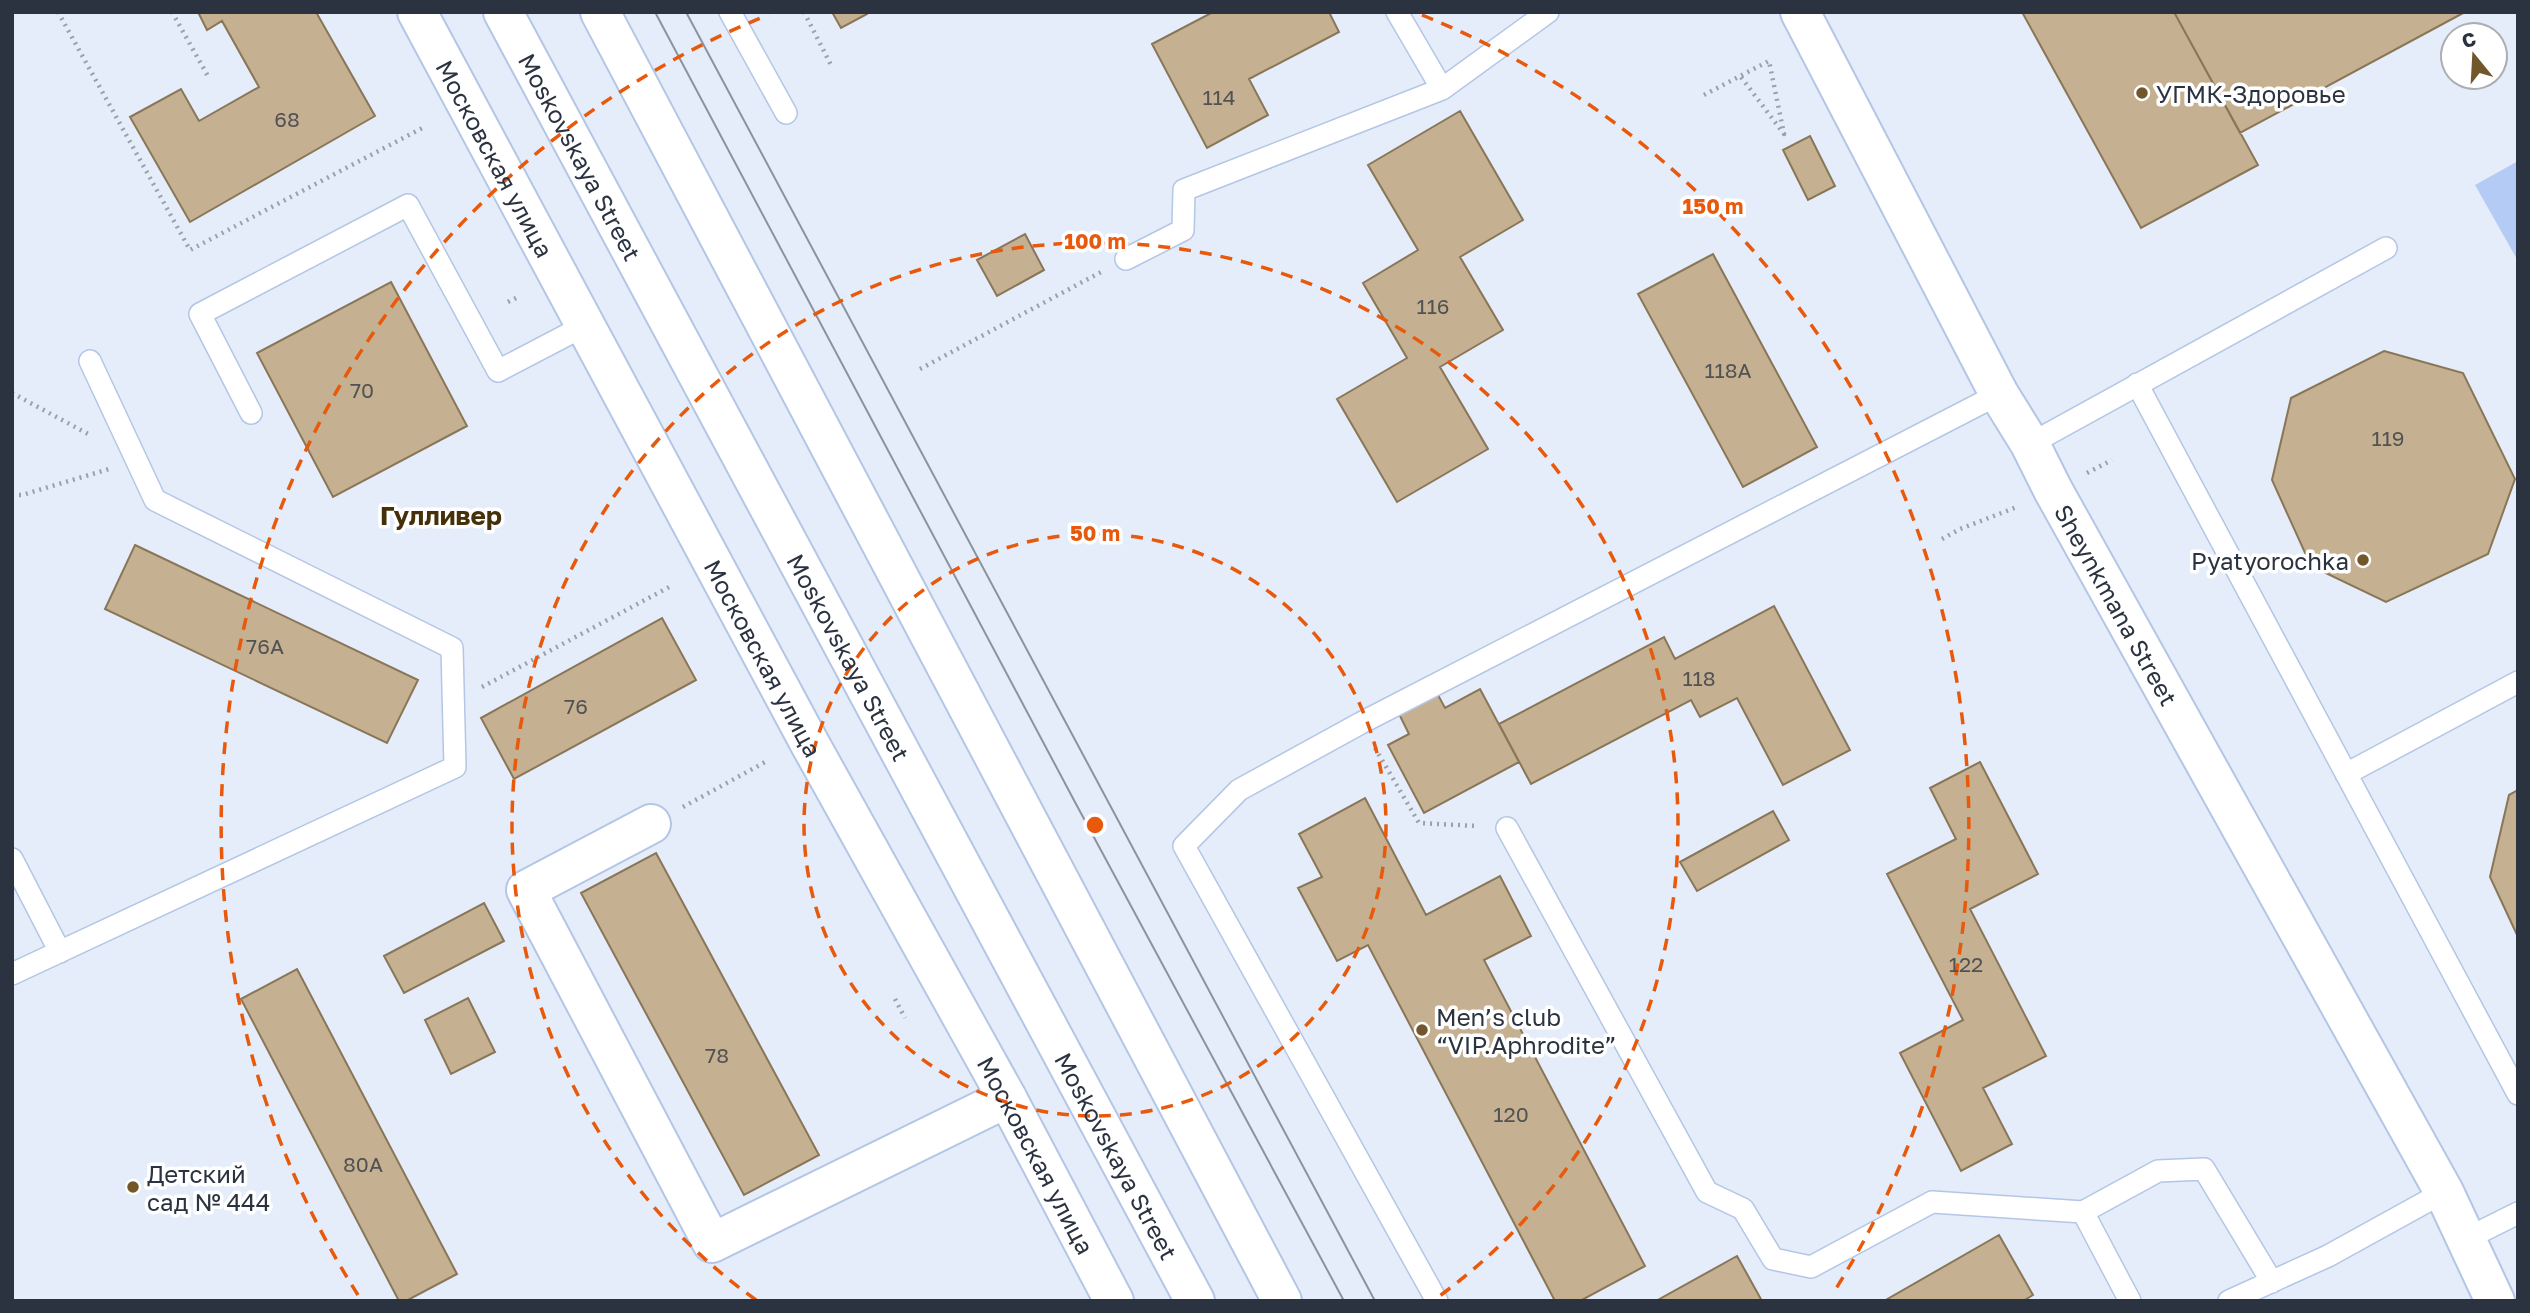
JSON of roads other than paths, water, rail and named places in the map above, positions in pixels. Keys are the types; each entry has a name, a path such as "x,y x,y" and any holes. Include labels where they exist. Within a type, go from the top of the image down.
{"street":[{"name":"Московская улица","path":"417,12 810,744 1007,1098 1114,1301"},
{"name":"Moskovskaya Street","path":"503,12 1195,1301"},
{"path":"600,12 1282,1301"},
{"name":"Sheynkmana Street","path":"1800,12 1999,394 2030,444 2444,1192 2496,1301"},
{"path":"651,824 526,890 712,1243 959,1119 1007,1098"}],"lane":[{"path":"730,12 786,113"},
{"path":"1397,12 1441,89"},
{"path":"1126,259 1183,230 1184,190 1441,89 1548,12"},
{"path":"251,413 201,314 408,205 498,371 584,326"},
{"path":"2030,444 2386,248"},
{"path":"12,974 455,768 452,648 155,500 90,361"},
{"path":"2137,384 2518,1094"},
{"path":"1437,1301 1184,846 1239,790 1361,723 1999,394"},
{"path":"2346,774 2518,682"},
{"path":"1507,828 1707,1192 1743,1209 1773,1259 1811,1267 1932,1202 2083,1212 2158,1171 2204,1169 2272,1282"},
{"path":"12,859 60,952"},
{"path":"2229,1301 2328,1256 2444,1192"},
{"path":"2083,1212 2130,1301"},
{"path":"2466,1239 2518,1213"}],"tram line":[{"path":"655,12 1344,1301"},
{"path":"686,12 1375,1301"}],"place":[{"name":"УГМК-Здоровье","path":"2142,93"},
{"name":"Pyatyorochka","path":"2363,560"},
{"name":"Men’s club “VIP.Aphrodite”","path":"1422,1030"},
{"name":"Детский сад № 444","path":"133,1187"}],"district":[{"name":"Гулливер","path":"441,515"}]}
